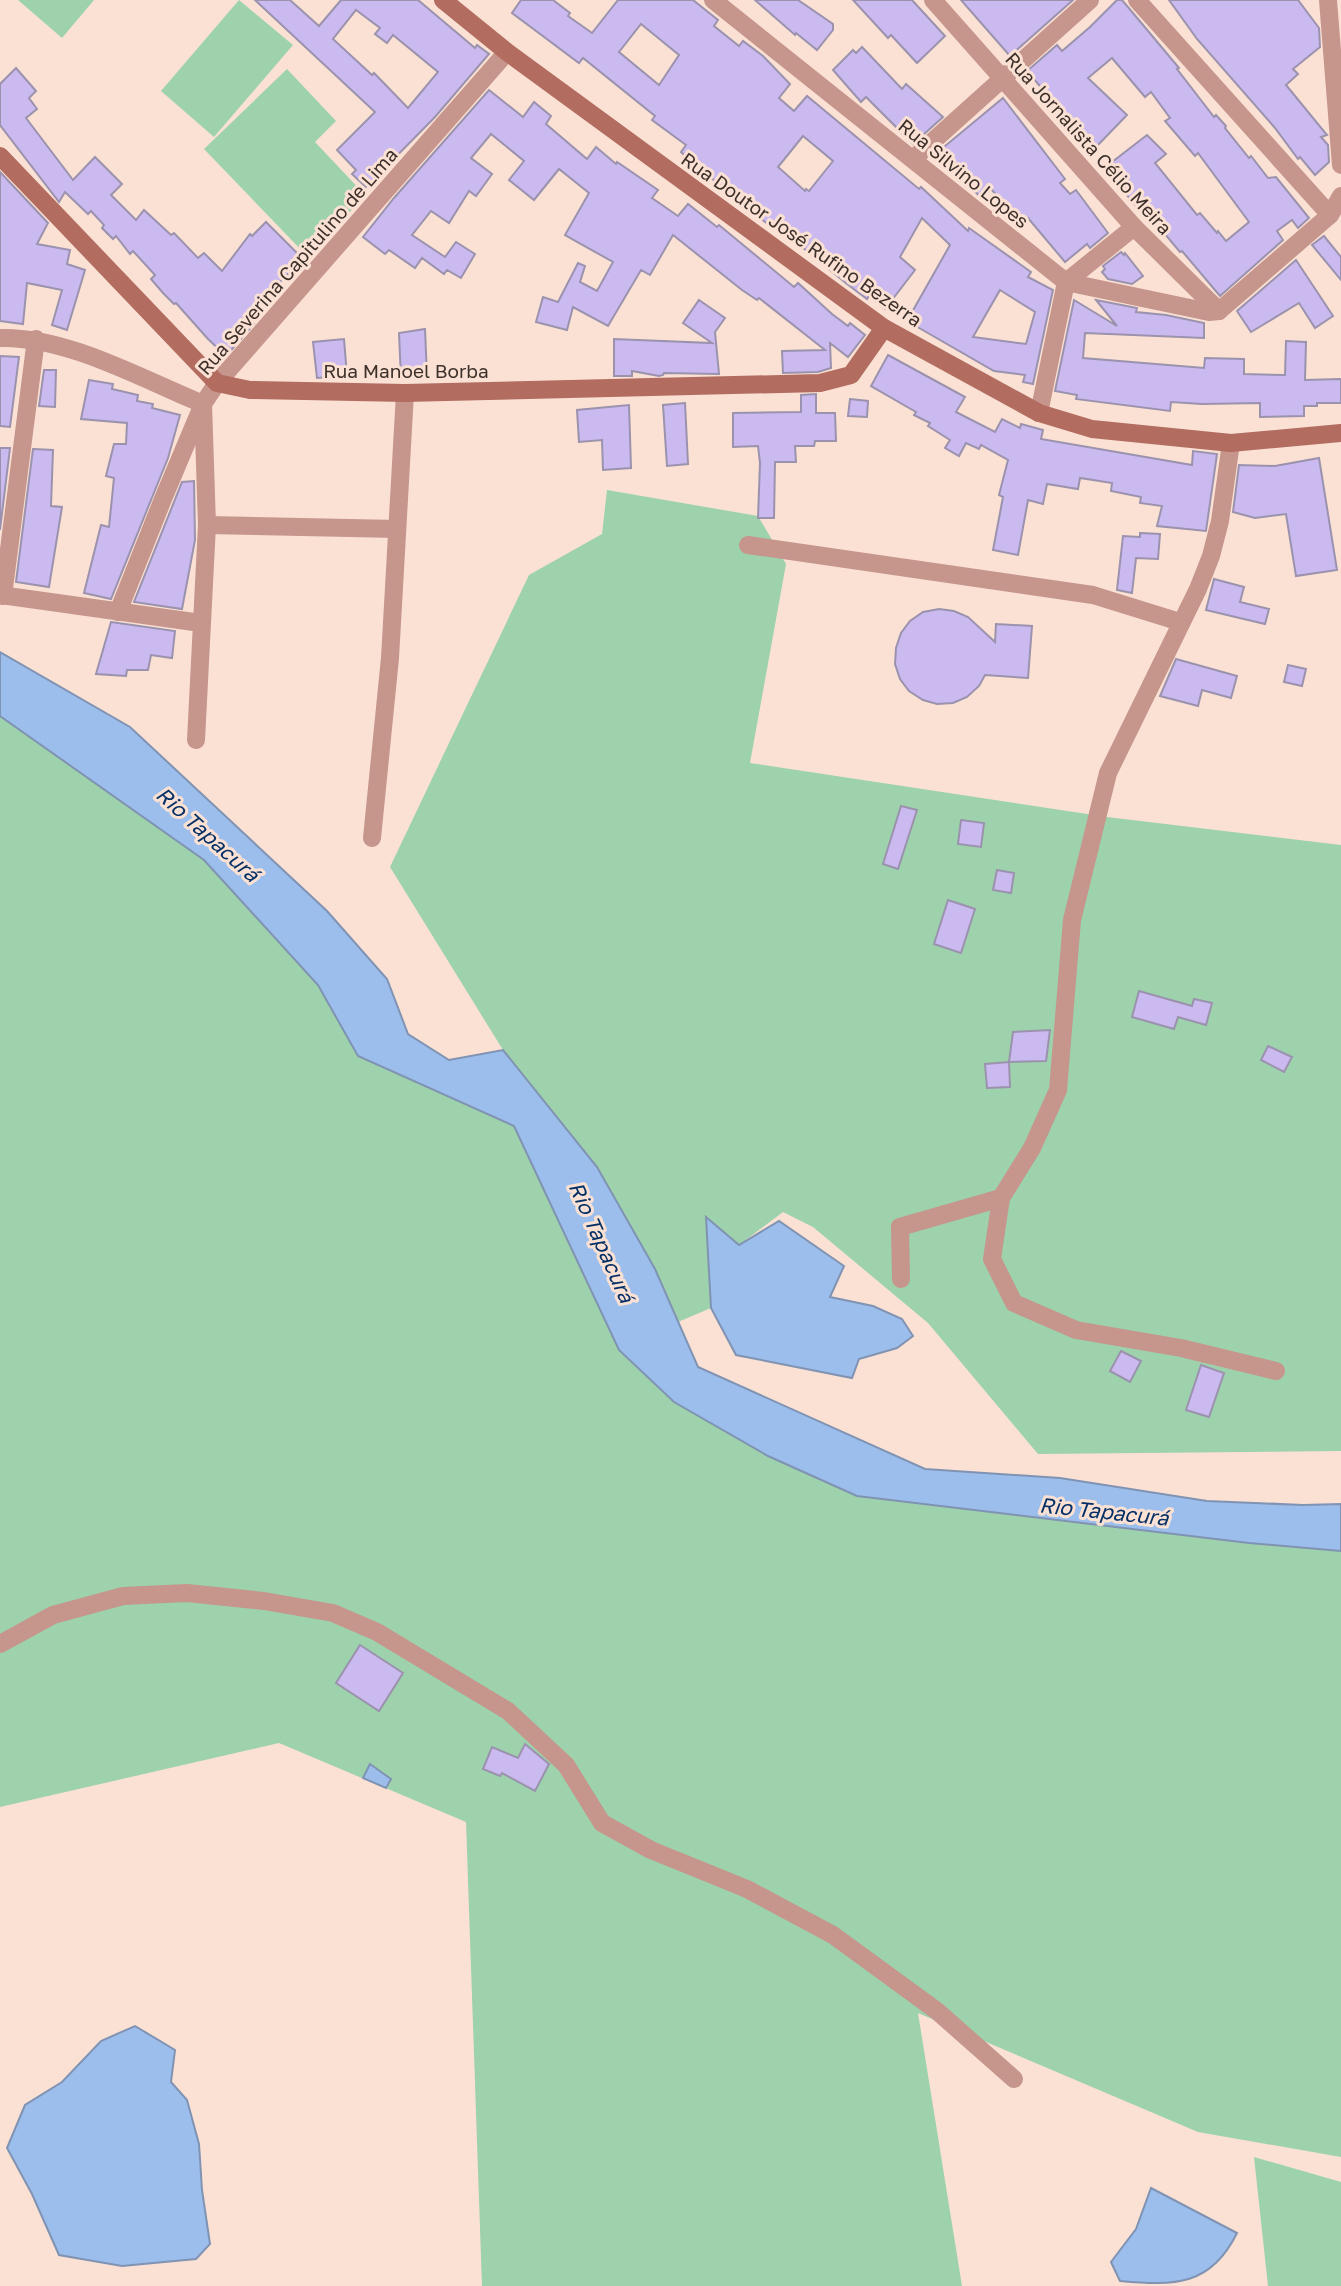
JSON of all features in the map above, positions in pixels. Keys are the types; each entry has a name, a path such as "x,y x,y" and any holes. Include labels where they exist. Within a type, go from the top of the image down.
{"main road":[{"name":"Rua Doutor José Rufino Bezerra","path":"443,0 507,52 884,328 1039,413 1092,429 1231,443 1341,433"},
{"path":"0,156 217,383"},
{"name":"Rua Manoel Borba","path":"217,383 250,390 405,393 820,383 850,375 884,328"}],"street":[{"name":"Rua Silvino Lopes","path":"713,0 1066,282 1209,312 1219,311"},
{"name":"Rua Jornalista Célio Meira","path":"933,0 1134,227 1219,311"},
{"path":"913,159 1090,0"},
{"path":"1137,0 1330,215"},
{"path":"1328,0 1341,165"},
{"name":"Rua Severina Capitulino de Lima","path":"196,740 207,525 203,404 217,383 507,52"},
{"path":"1219,311 1330,215 1341,196"},
{"path":"1039,413 1066,282 1134,227"},
{"path":"0,338 36,340 66,347 203,404 118,612"},
{"path":"36,340 8,486 2,596 201,623"},
{"path":"372,838 390,657 405,393"},
{"path":"1231,443 1220,520 1211,556 1198,589 1108,773 1072,920 1058,1090 1032,1147 1001,1198 992,1259 1014,1303 1076,1330 1181,1348 1276,1371"},
{"path":"207,525 397,529"},
{"path":"748,545 1093,595 1180,622"},
{"path":"901,1279 900,1227 1001,1198"},
{"path":"0,1644 53,1615 123,1596 187,1593 264,1601 333,1613 377,1632 508,1711 566,1765 602,1823 651,1850 747,1889 833,1935 937,2011 1014,2079"}],"green space":[{"path":"18,0 94,0 62,38"},
{"path":"239,0 293,45 214,137 161,91"},
{"path":"287,69 336,121 315,142 366,196 306,255 204,149"},
{"path":"607,490 758,516 786,564 750,763 1107,817 1341,845 1341,1451 1038,1454 928,1323 813,1227 783,1212 739,1245 706,1218 711,1308 678,1322 592,1162 503,1050 390,867 529,575 602,534"},
{"path":"0,716 204,860 318,985 358,1056 514,1126 619,1350 674,1402 768,1456 857,1496 1341,1550 1341,2157 1198,2132 918,2013 962,2286 482,2286 466,1822 279,1743 0,1807"},
{"path":"1254,2157 1341,2182 1341,2286 1268,2286"}],"water":[{"name":"Rio Tapacurá","path":"0,652 130,727 327,911 387,979 408,1034 449,1060 503,1050 597,1167 655,1269 698,1367 925,1469 1060,1478 1207,1501 1341,1504 1341,1551 1249,1543 857,1496 768,1456 674,1402 619,1350 514,1126 358,1056 318,985 204,860 0,716"},
{"path":"706,1217 739,1245 779,1221 844,1266 830,1297 873,1306 902,1319 913,1336 897,1348 859,1359 852,1378 736,1355 711,1308"},
{"path":"370,1764 391,1779 386,1788 363,1778"},
{"path":"135,2026 175,2050 171,2082 187,2100 199,2144 210,2244 196,2259 122,2266 59,2255 32,2194 7,2148 25,2105 62,2082 101,2041"},
{"path":"1151,2188 1237,2233 1227,2250 1203,2273 1174,2282 1120,2281 1111,2262 1136,2229"}],"building":[{"path":"255,0 290,0 319,26 341,0 418,0 475,48 477,45 489,54 435,117 366,187 352,174 356,170 337,150 375,112","holes":["356,10 380,28 375,34 387,43 393,35 438,72 408,108 374,73 372,75 333,39"]},
{"path":"521,0 553,0 570,13 568,16 592,33 618,0 693,0 718,20 714,26 739,46 743,41 763,56 790,84 779,98 794,111 807,96 919,189 921,187 968,231 969,228 1031,272 1028,277 1053,290 1033,384 1023,382 1025,375 994,371 907,321 950,245 922,218 900,257 915,270 885,309 847,284 772,224 770,226 699,168 681,152 686,145 652,120 655,116 583,58 579,63 512,13","holes":["641,24 679,55 659,85 619,52","803,136 833,161 809,191 805,191 778,167","1000,290 1035,312 1026,344 973,337"]},
{"path":"755,0 798,0 833,24 833,30 817,50 796,33 795,35"},
{"path":"853,0 912,0 945,36 917,63 891,35 888,38"},
{"path":"961,0 1073,0 1010,56"},
{"path":"1117,0 1122,0 1179,68 1177,69 1214,117 1216,115 1226,126 1249,158 1251,156 1268,178 1276,177 1309,218 1298,228 1292,220 1277,231 1283,240 1220,296 1182,251 1180,252 1154,221 1152,223 1137,207 1126,194 1129,192 1107,166 1147,135 1166,154 1155,163 1197,215 1200,213 1226,241 1249,222 1198,153 1195,156 1165,121 1170,118 1151,92 1145,97 1112,58 1088,78 1127,115 1096,147 1027,71 1057,45 1062,51"},
{"path":"1169,0 1298,0 1319,28 1320,47 1293,69 1298,74 1286,85 1327,135 1321,137 1328,145 1329,162 1315,175 1300,157 1298,159 1275,128 1197,39"},
{"path":"862,47 902,89 906,84 943,117 913,144 866,97 861,102 833,70 853,50 856,53"},
{"path":"16,68 36,91 29,98 37,109 26,118 73,180 95,157 122,184 111,195 136,220 144,210 171,235 174,233 198,258 204,253 222,271 250,234 252,236 266,222 303,259 249,318 254,324 226,356 176,303 163,293 151,279 155,275 133,251 130,254 116,236 113,239 102,228 104,225 91,211 88,214 65,192 59,202 0,125 0,84"},
{"path":"489,90 523,117 534,102 551,116 546,124 587,159 596,147 616,164 617,162 658,190 652,198 678,216 688,204 717,227 719,225 794,287 798,283 832,314 865,335 848,357 830,343 831,368 818,372 783,373 782,351 825,350 759,298 757,300 742,290 673,235 650,275 641,270 608,326 573,307 567,330 536,322 543,297 558,302 578,263 585,266 580,282 597,291 613,262 565,235 589,193 559,169 534,200 509,180 524,161 491,134 471,158 492,174 476,196 469,191 449,223 431,211 412,235 445,257 456,242 475,254 461,278 447,270 444,274 422,258 415,268 389,250 385,254 363,237"},
{"path":"1003,98 1065,179 1060,183 1070,194 1076,190 1108,233 1090,248 1087,244 1065,262 1028,218 1022,223 991,189 981,198 939,151"},
{"path":"0,172 48,223 37,244 70,250 67,264 85,270 67,330 52,325 62,290 27,283 23,324 0,321"},
{"path":"1324,236 1341,257 1341,280 1312,245"},
{"path":"1121,252 1124,255 1125,253 1143,276 1132,284 1108,279 1102,272 1105,269 1103,266"},
{"path":"1296,260 1333,316 1315,328 1299,303 1251,332 1237,311"},
{"path":"699,300 725,318 715,332 719,374 664,373 659,376 632,371 632,376 614,376 614,339 712,343 683,323"},
{"path":"1074,300 1117,326 1096,300 1137,308 1136,312 1204,323 1204,338 1085,333 1083,358 1204,368 1205,358 1244,359 1244,374 1285,375 1286,341 1306,342 1305,380 1341,379 1341,403 1304,406 1304,416 1260,417 1260,403 1171,402 1170,411 1076,399 1077,395 1055,391"},
{"path":"425,329 427,376 401,379 399,333"},
{"path":"344,339 347,376 317,378 313,342"},
{"path":"888,355 965,397 956,412 995,432 1002,419 1020,428 1021,424 1043,430 1041,439 1192,465 1193,451 1217,454 1206,531 1157,526 1162,506 1140,503 1141,497 1111,491 1112,483 1080,478 1078,489 1047,484 1043,504 1028,500 1018,555 993,550 1003,497 999,495 1008,460 981,445 979,449 966,443 959,456 945,448 950,440 928,426 930,423 871,386"},
{"path":"0,356 19,357 10,427 0,426"},
{"path":"44,370 56,370 55,407 39,406"},
{"path":"89,380 113,384 112,389 138,395 137,401 153,404 152,408 180,415 168,458 111,599 84,593 101,525 109,527 114,478 106,476 114,444 126,444 127,423 81,419"},
{"path":"816,394 816,413 835,413 836,441 815,441 814,446 795,446 796,462 775,462 774,518 758,518 758,446 733,447 733,413 801,412 801,395"},
{"path":"850,399 868,401 867,417 848,416"},
{"path":"685,403 688,464 667,466 663,405"},
{"path":"629,405 631,468 603,470 602,440 579,442 577,410"},
{"path":"0,448 10,448 0,530"},
{"path":"33,449 53,450 51,506 62,507 49,587 16,582"},
{"path":"1319,458 1337,570 1296,576 1286,514 1255,518 1233,512 1239,465 1275,466"},
{"path":"194,481 195,540 182,609 134,602 182,482"},
{"path":"1140,533 1160,534 1158,559 1136,558 1132,593 1117,590 1123,536 1140,537"},
{"path":"1214,579 1244,587 1240,602 1269,609 1265,624 1206,610"},
{"path":"939,609 968,617 995,642 996,624 1032,626 1028,678 985,675 979,686 967,697 953,703 937,704 923,700 909,691 900,679 895,664 901,633 910,621 923,612"},
{"path":"111,622 175,631 172,658 151,655 148,670 127,670 126,676 96,674"},
{"path":"1176,659 1237,676 1231,698 1202,690 1198,706 1160,696"},
{"path":"1288,665 1306,669 1302,686 1284,682"},
{"path":"901,806 917,810 898,869 883,864"},
{"path":"961,820 984,823 981,847 958,844"},
{"path":"997,870 1014,873 1011,893 993,890"},
{"path":"948,900 975,909 961,953 934,944"},
{"path":"1139,991 1192,1006 1194,999 1212,1003 1206,1025 1178,1017 1174,1029 1132,1017"},
{"path":"1050,1030 1046,1061 1009,1062 1013,1032"},
{"path":"1268,1046 1292,1057 1284,1072 1261,1060"},
{"path":"1009,1062 1010,1087 987,1088 985,1064"},
{"path":"1121,1351 1141,1361 1130,1382 1110,1371"},
{"path":"1201,1365 1224,1373 1209,1417 1186,1410"},
{"path":"360,1645 403,1673 379,1711 336,1683"},
{"path":"525,1744 549,1764 535,1791 502,1773 500,1776 483,1769 492,1747 518,1758"}]}
